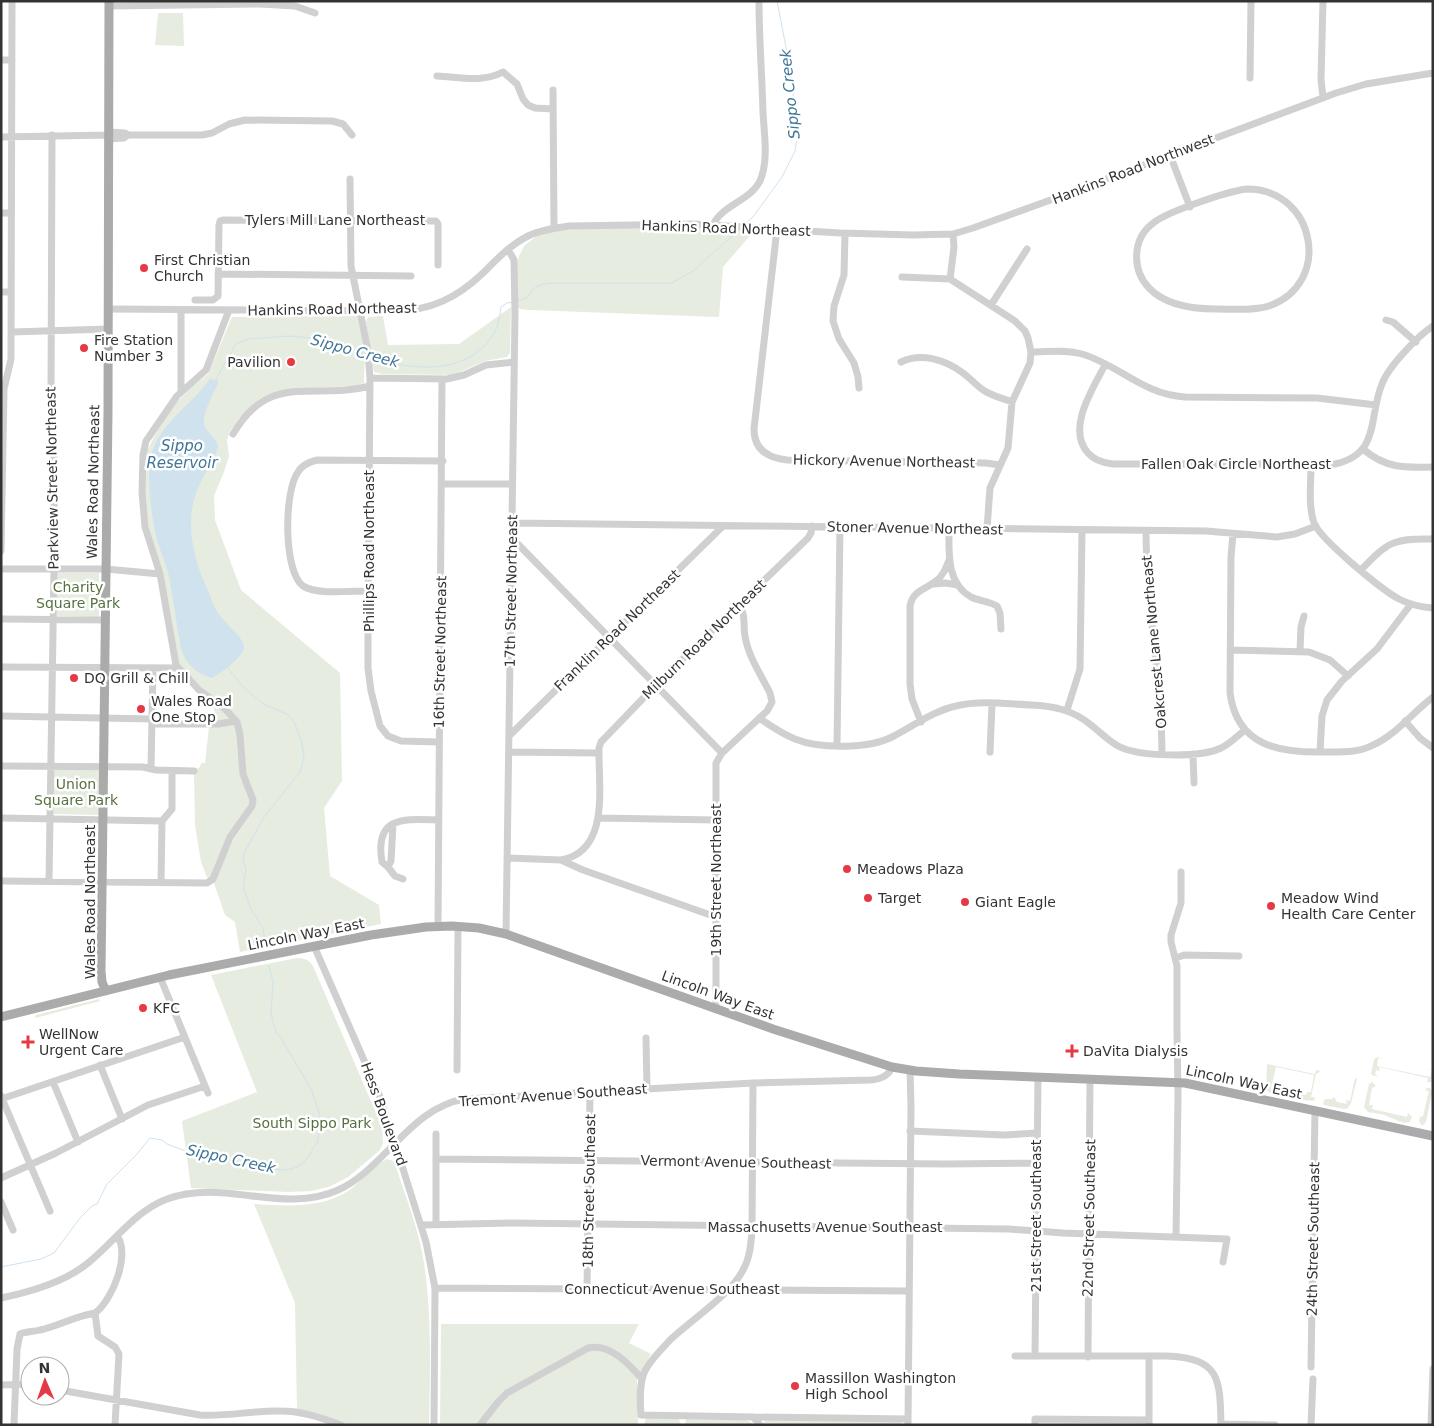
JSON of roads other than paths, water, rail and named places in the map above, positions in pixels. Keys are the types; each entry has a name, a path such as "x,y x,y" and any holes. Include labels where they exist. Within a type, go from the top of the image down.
{"main road":[{"name":"Wales Road Northeast","path":"106,991 102,982 101,971 109,309 109,4"},
{"name":"Lincoln Way East","path":"1,1018 160,977 314,946 406,930 438,926 458,926 506,934 804,1040 892,1067 960,1074 1178,1082 1433,1136"}],"street":[{"path":"1,551 5,371 12,359 12,1"},
{"path":"713,225 720,215 751,192 757,185 763,169 765,143 759,1"},
{"path":"1250,78 1251,1"},
{"path":"1323,1 1321,80 1323,97"},
{"path":"109,4 261,3 295,6 315,13"},
{"path":"1,60 12,60"},
{"path":"437,76 477,79 494,76 503,72 517,84 521,90 522,98 528,105 535,108 553,109"},
{"name":"Hankins Road Northwest","path":"829,232 913,235 953,234 1323,97 1366,84 1433,73"},
{"path":"552,90 554,228"},
{"path":"1,137 109,135 124,138 128,135 202,135 212,133 237,122 255,120 334,121 343,124 352,135"},
{"name":"Parkview Street Northeast","path":"49,882 54,569 54,438 51,401 52,135"},
{"path":"1170,155 1190,207"},
{"name":"Phillips Road Northeast","path":"350,178 350,255 368,351 370,382 369,683 380,726 388,736 397,740 439,742"},
{"path":"1247,189 1268,192 1287,202 1297,212 1305,225 1309,247 1307,265 1296,287 1278,302 1269,306 1255,308 1194,308 1174,303 1156,294 1143,280 1137,268 1136,254 1140,240 1147,228 1158,220 1190,207 1227,193 1247,189"},
{"path":"1,213 11,213"},
{"name":"Tylers Mill Lane Northeast","path":"218,274 219,226 220,221 226,220 437,221 438,265"},
{"name":"Hankins Road Northeast","path":"109,309 414,310 443,302 468,287 508,249 528,236 554,228 569,226 611,224 713,225 829,232"},
{"name":"Hickory Avenue Northeast","path":"777,229 754,429 754,436 758,446 768,456 788,460 986,463 1000,465"},
{"path":"845,233 844,275 834,306 833,321 838,339 856,370 859,388"},
{"path":"950,280 954,246 953,234"},
{"name":"17th Street Northeast","path":"506,934 515,306 514,260 508,249"},
{"path":"991,305 1027,249"},
{"path":"195,300 213,300 217,297 218,274 411,276"},
{"path":"902,277 950,280 991,305 1020,326 1028,338 1031,352 1029,367 1012,402 1010,440 1006,454 990,488 987,529"},
{"path":"1,292 12,292"},
{"path":"181,310 181,392"},
{"path":"1,881 207,883 212,881 230,838 252,806 253,800 245,782 240,735 236,721 225,709 199,690 178,668 160,574 145,527 141,481 142,454 148,438 172,402 206,370 229,310"},
{"path":"1386,320 1393,322 1416,342"},
{"path":"1433,326 1386,375 1379,391 1372,430 1363,449 1377,460 1389,465 1433,468"},
{"path":"12,332 108,329"},
{"path":"1031,352 1063,351 1077,353 1150,388 1178,396 1317,398 1376,406"},
{"path":"901,362 910,358 923,358 944,362 962,372 990,394 1012,402"},
{"path":"233,434 241,421 253,408 269,398 284,392 297,390 348,390 370,382 442,379 457,377 486,365 514,362"},
{"name":"Fallen Oak Circle Northeast","path":"1105,365 1082,411 1080,429 1083,446 1096,459 1113,464 1311,466 1342,463 1363,449"},
{"name":"16th Street Northeast","path":"438,926 442,379"},
{"path":"368,591 322,591 309,589 296,578 293,572 288,528 293,482 301,468 309,462 317,460 442,461"},
{"path":"1311,466 1311,509 1316,526 1330,544 1392,595 1411,604 1433,608"},
{"path":"442,484 512,484"},
{"name":"Stoner Avenue Northeast","path":"512,523 1206,531 1277,537 1295,534 1316,526"},
{"name":"Franklin Road Northeast","path":"510,735 723,526"},
{"name":"Milburn Road Northeast","path":"599,753 601,742 656,685 808,538 812,532 812,526"},
{"path":"836,745 840,527"},
{"path":"949,528 949,560 952,574 958,585 969,596 998,607 1001,629"},
{"path":"1067,710 1080,669 1082,531"},
{"name":"Oakcrest Lane Northeast","path":"1146,531 1148,582 1161,712 1162,754"},
{"path":"1233,534 1231,557 1230,700 1236,717 1253,738 1279,750 1320,752 1363,750 1381,741 1433,697"},
{"path":"512,538 722,753 770,706 771,697 747,645 744,634 743,614 739,605"},
{"path":"1361,570 1380,550 1392,542 1407,539 1433,539"},
{"path":"921,722 912,699 910,684 911,601 921,589 941,577 949,560"},
{"path":"1,569 106,569 160,574"},
{"path":"932,584 958,585"},
{"path":"1320,752 1321,722 1324,708 1335,689 1377,649 1411,604"},
{"path":"1300,650 1301,627 1304,616"},
{"path":"1,618 105,620"},
{"path":"1230,650 1300,650 1316,653 1325,657 1348,676"},
{"path":"1,667 178,668"},
{"path":"151,770 153,668"},
{"path":"759,718 800,741 812,744 836,745 877,743 956,706 992,704 1047,706 1067,710 1082,718 1111,741 1125,749 1139,753 1162,754 1207,753 1221,748 1245,730"},
{"path":"990,752 992,704"},
{"path":"1,716 104,717 218,724 236,721"},
{"path":"1404,721 1420,738 1433,748"},
{"path":"508,858 560,860 570,858 586,846 594,834 598,818 599,753 509,752"},
{"name":"19th Street Northeast","path":"716,1009 716,763 722,753"},
{"path":"1193,754 1194,783"},
{"path":"1,766 143,767 151,770 194,771"},
{"path":"1,818 162,821 169,815 172,809 172,771"},
{"path":"598,818 716,820"},
{"path":"403,879 395,876 388,867 393,824 402,820 438,820"},
{"path":"161,883 162,821"},
{"path":"560,860 716,917"},
{"path":"1176,1237 1177,966 1171,935 1181,903 1180,872"},
{"path":"457,1070 458,926"},
{"name":"Hess Boulevard","path":"314,946 375,1083 396,1143 430,1255 435,1288 434,1425"},
{"path":"1176,958 1184,955 1239,956"},
{"path":"1,1178 78,1142 148,1105 207,1089 160,977"},
{"path":"50,1211 2,1098 185,1036"},
{"path":"646,1038 646,1089"},
{"path":"100,1065 122,1118"},
{"name":"Tremont Avenue Southeast","path":"1,1298 47,1285 77,1270 92,1260 133,1221 167,1199 182,1195 218,1192 256,1198 290,1199 328,1194 352,1182 427,1115 442,1106 456,1101 753,1083 871,1080 885,1076 892,1067"},
{"path":"753,1083 752,1226 748,1259 741,1275 728,1290 667,1344 647,1367 642,1379 640,1396 641,1415 908,1422 910,1070"},
{"name":"21st Street Southeast","path":"1035,1356 1038,1077"},
{"name":"22nd Street Southeast","path":"1088,1357 1090,1079"},
{"path":"53,1082 78,1142"},
{"name":"18th Street Southeast","path":"588,1289 590,1092"},
{"name":"24th Street Southeast","path":"1311,1367 1314,1110"},
{"path":"910,1131 1004,1135 1037,1133"},
{"path":"436,1134 436,1224"},
{"name":"Vermont Avenue Southeast","path":"436,1159 910,1164 1037,1163"},
{"path":"1,1202 13,1230"},
{"name":"Massachusetts Avenue Southeast","path":"422,1225 909,1228 1227,1239 1223,1262"},
{"path":"14,1425 17,1342 20,1334 41,1330 74,1317 95,1313 108,1298 117,1279 121,1250 120,1242 116,1236"},
{"name":"Connecticut Avenue Southeast","path":"435,1288 908,1291"},
{"path":"95,1313 98,1336 115,1347 118,1354 115,1425"},
{"path":"480,1425 507,1393 588,1348 600,1347 612,1352 642,1379"},
{"path":"1015,1356 1192,1359 1202,1363 1216,1377 1220,1389 1221,1424 1275,1425"},
{"path":"1035,1422 1148,1423 1149,1357"},
{"path":"1431,1425 1433,1369"},
{"path":"1311,1425 1313,1379"},
{"path":"1,1385 20,1384"},
{"path":"70,1392 209,1416 275,1411 296,1412 341,1425"},
{"path":"753,1417 760,1425"}],"water":[{"name":"Sippo Reservoir","path":"210,379 219,381 206,410 204,422 205,427 216,441 218,447 195,496 192,508 191,533 196,558 214,605 221,617 241,640 244,647 236,660 212,678 203,675 195,669 182,652 168,572 154,524 149,476 151,457 161,435"}],"waterway":[{"name":"Sippo Creek","path":"745,224 753,217 782,177 795,151 797,139 791,73 777,1"},
{"name":"Sippo Creek","path":"517,301 528,297 532,290 537,287 550,283 672,283 693,271 739,230"},
{"name":"Sippo Creek","path":"371,357 417,367 433,367 462,361 476,353 487,343 496,328 501,307 513,302"},
{"name":"Sippo Creek","path":"215,381 236,344 248,339 289,336 312,338 365,355"},
{"name":"Sippo Creek","path":"226,666 242,686 265,705 289,715 295,724 302,743 304,758 300,772 264,817 244,853 243,860 246,869 244,890 251,909 263,928 265,943"},
{"name":"Sippo Creek","path":"1,1267 41,1259 54,1253 80,1218 92,1206 97,1204 107,1184 150,1138 162,1140 167,1144 188,1152 206,1152 237,1162 268,1168 282,1170 292,1169 301,1165 317,1143 321,1125 320,1116 312,1091 276,1032 271,1014 273,982 269,966"}],"place":[{"name":"First Christian Church","path":"144,268"},
{"name":"Fire Station Number 3","path":"84,348"},
{"name":"Pavilion","path":"291,362"},
{"name":"DQ Grill & Chill","path":"74,678"},
{"name":"Wales Road One Stop","path":"141,709"},
{"name":"Meadows Plaza","path":"847,869"},
{"name":"Target","path":"868,898"},
{"name":"Giant Eagle","path":"965,902"},
{"name":"Meadow Wind Health Care Center","path":"1271,906"},
{"name":"KFC","path":"143,1008"},
{"name":"WellNow Urgent Care","path":"28,1042"},
{"name":"DaVita Dialysis","path":"1072,1051"},
{"name":"Massillon Washington High School","path":"795,1386"}],"park label":[{"name":"Charity Square Park","path":"78,596"},
{"name":"Union Square Park","path":"76,792"},
{"name":"South Sippo Park","path":"312,1123"}]}
